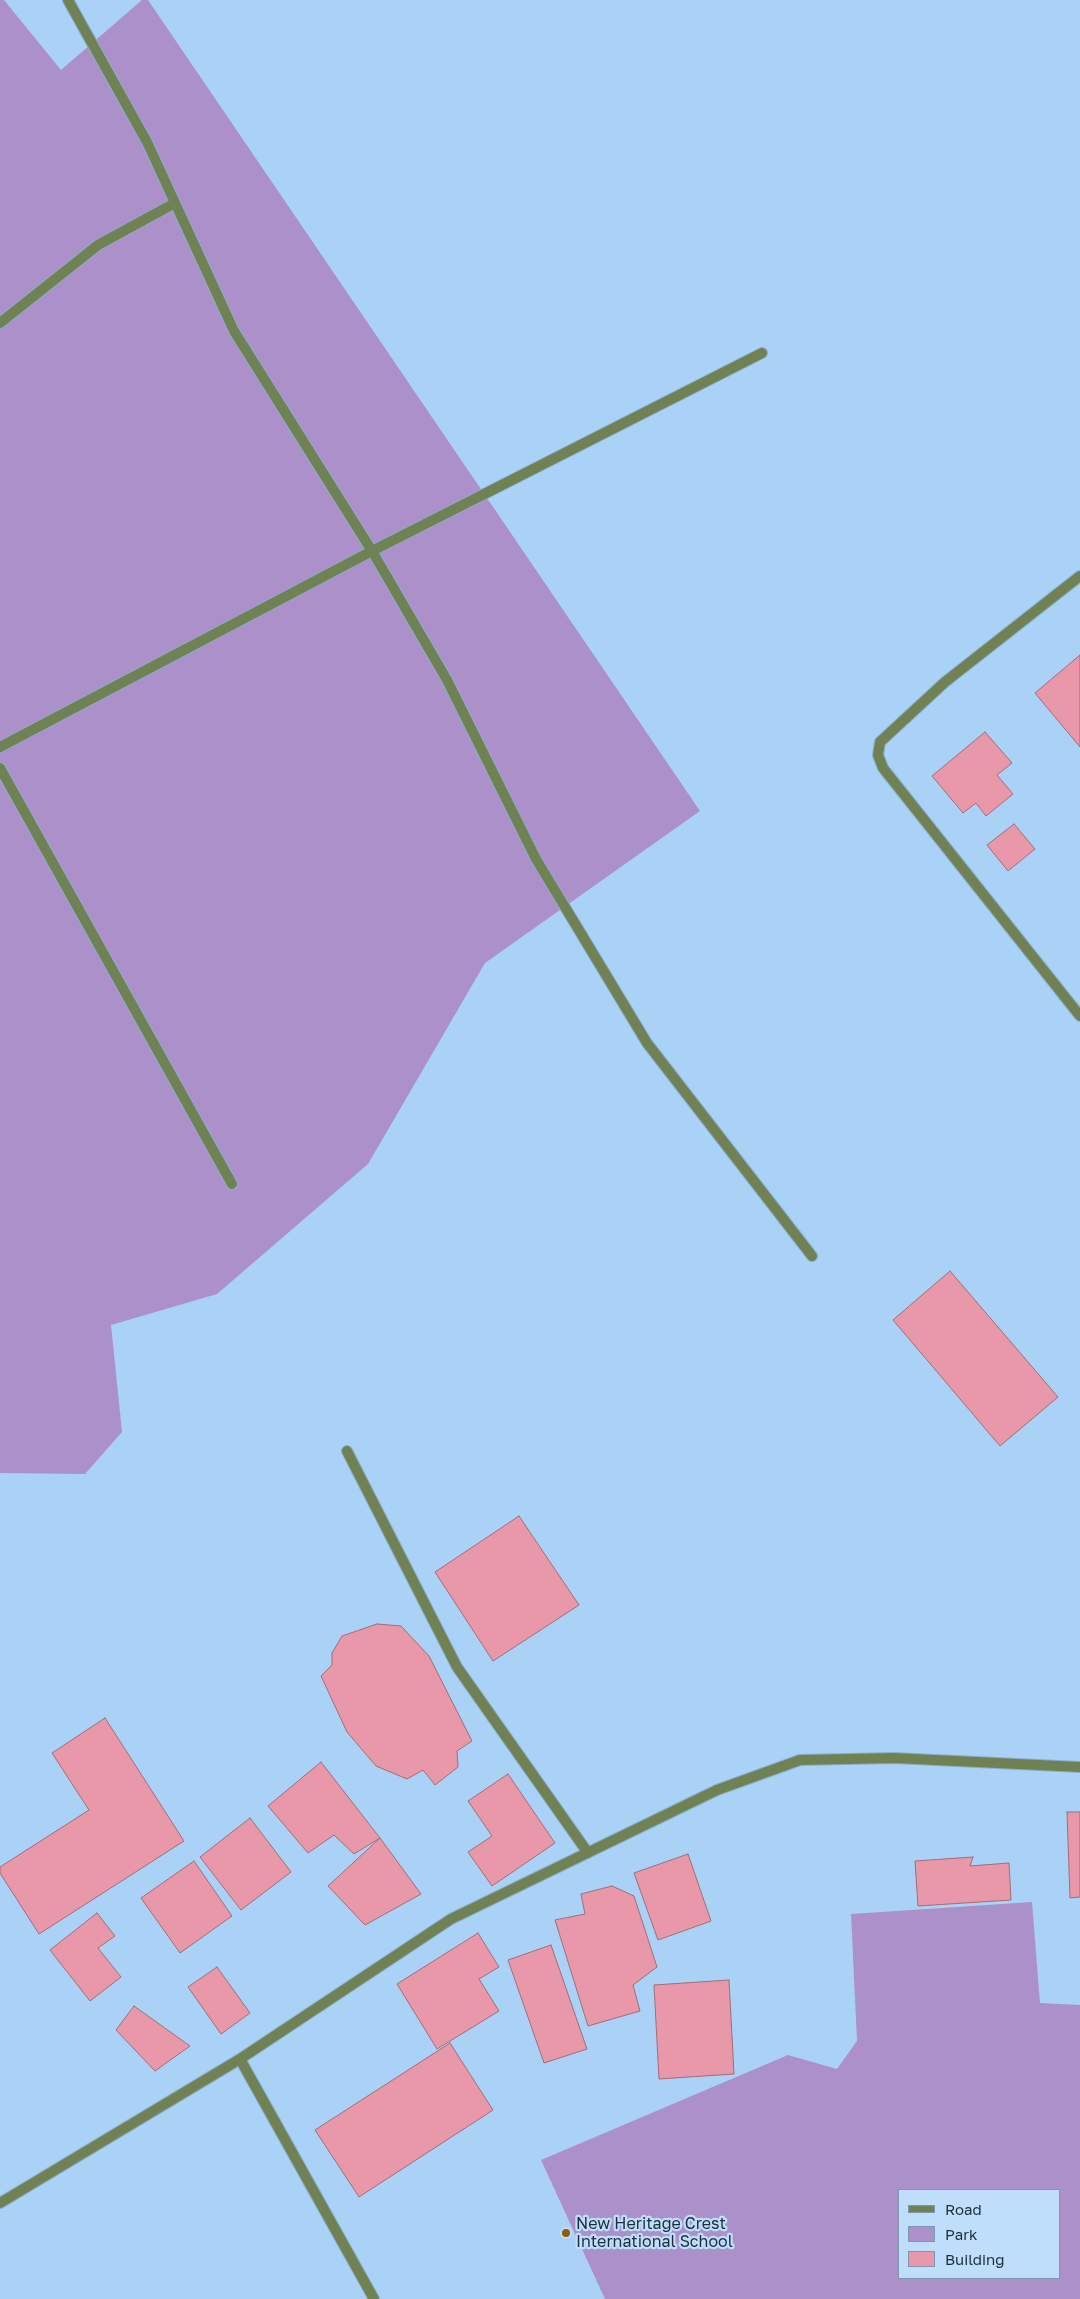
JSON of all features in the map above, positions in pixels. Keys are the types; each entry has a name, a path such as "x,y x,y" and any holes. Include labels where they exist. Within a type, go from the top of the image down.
{"street":[{"path":"68,0 147,142 234,331 372,551 447,680 536,859 648,1043 812,1256"},
{"path":"0,323 98,245 175,203"},
{"path":"0,747 372,551 762,353"},
{"path":"1080,576 945,682 880,742 878,755 883,768 1080,1016"},
{"path":"0,768 232,1184"},
{"path":"347,1452 457,1667 588,1853"},
{"path":"0,2203 240,2059 451,1919 717,1790 800,1760 894,1758 1080,1768"},
{"path":"240,2059 374,2299"}],"green space":[{"path":"0,0 4,0 61,70 142,0 148,0 700,811 485,963 368,1164 217,1294 111,1325 122,1432 85,1474 0,1473"},
{"path":"1032,1902 1040,2003 1080,2005 1080,2299 605,2299 541,2160 788,2055 837,2069 857,2041 851,1914"}],"building":[{"path":"1080,655 1080,747 1035,693"},
{"path":"985,732 1012,763 997,775 1013,794 986,816 976,803 963,813 932,776"},
{"path":"1014,824 1035,849 1008,871 987,845"},
{"path":"950,1271 1058,1397 1000,1446 893,1320"},
{"path":"519,1516 579,1605 493,1661 435,1572"},
{"path":"377,1624 401,1626 429,1656 472,1741 457,1751 458,1767 435,1785 423,1770 407,1779 376,1766 347,1732 321,1676 332,1665 332,1653 342,1636"},
{"path":"105,1718 184,1841 39,1934 0,1873 0,1867 89,1810 52,1753"},
{"path":"321,1762 380,1838 354,1854 334,1835 308,1853 268,1806"},
{"path":"508,1774 555,1843 492,1886 468,1852 492,1836 468,1801"},
{"path":"1067,1812 1080,1812 1080,1897 1070,1898"},
{"path":"250,1818 291,1872 241,1910 200,1857"},
{"path":"380,1838 421,1894 365,1925 328,1886"},
{"path":"688,1854 711,1921 658,1940 634,1873"},
{"path":"973,1857 970,1866 1009,1863 1011,1900 918,1906 915,1861"},
{"path":"194,1861 232,1916 180,1953 141,1898"},
{"path":"612,1886 634,1896 657,1967 633,1985 640,2011 588,2026 555,1920 585,1914 581,1894"},
{"path":"97,1913 115,1936 98,1948 121,1977 90,2001 50,1950"},
{"path":"478,1933 499,1967 479,1979 499,2011 437,2049 397,1984"},
{"path":"551,1945 587,2049 544,2063 508,1960"},
{"path":"217,1967 250,2013 221,2034 188,1987"},
{"path":"729,1980 734,2074 659,2079 654,1985"},
{"path":"134,2006 190,2046 155,2071 116,2030"},
{"path":"450,2043 493,2110 359,2197 315,2130"}],"place":[{"name":"New Heritage Crest International School","path":"566,2233"}]}
